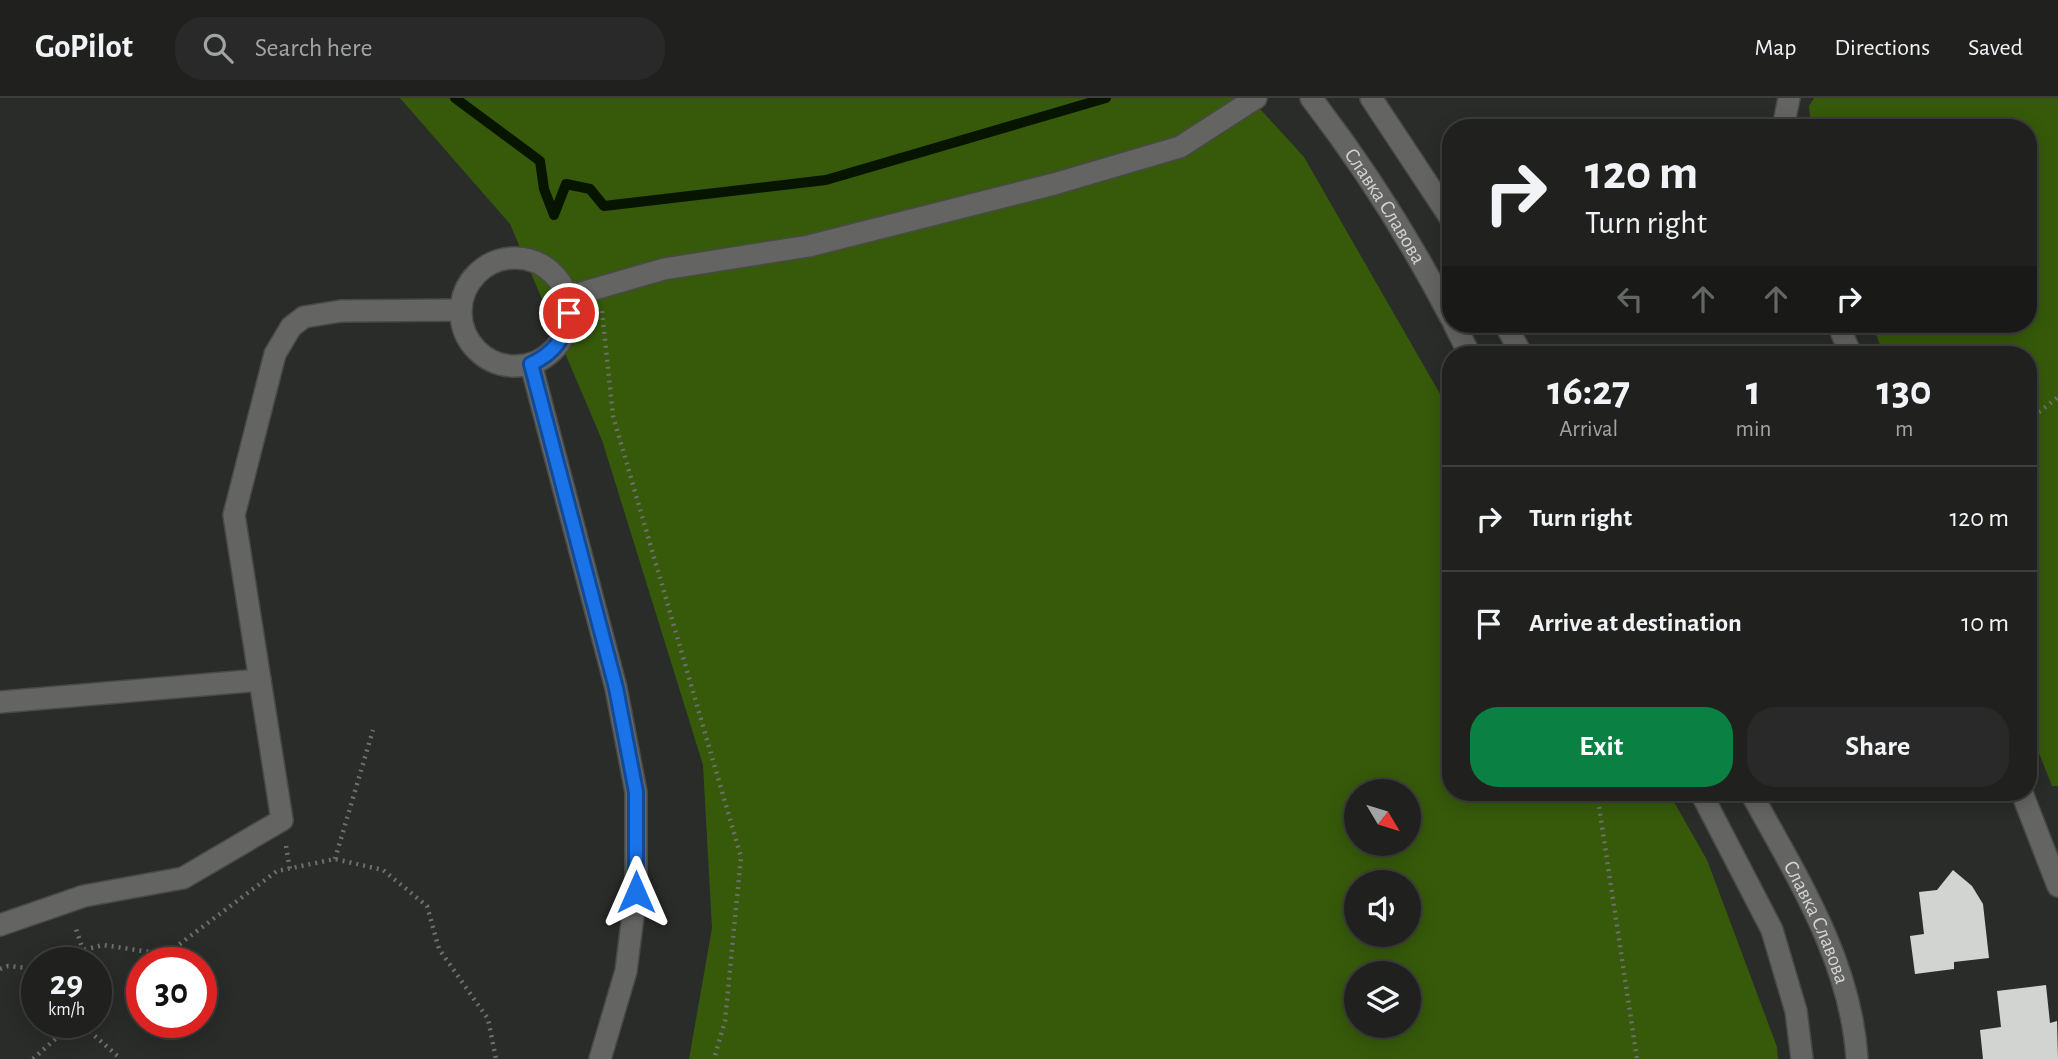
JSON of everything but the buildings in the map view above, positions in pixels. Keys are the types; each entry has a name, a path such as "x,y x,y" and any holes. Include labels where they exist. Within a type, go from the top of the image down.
{"street":[{"path":"567,297 664,269 809,246 1054,184 1180,147 1256,98"},
{"name":"Славка Славова","path":"1311,98 1366,170 1409,238 1442,301"},
{"path":"1371,98 1442,205"},
{"path":"1784,119 1788,98"},
{"path":"509,259 534,261 548,269 560,281 567,297 569,313 566,330 558,345 546,357 531,364 505,365 482,355 470,342 463,327 461,310 465,293 473,279 485,267 509,259"},
{"path":"0,925 84,896 183,878 282,820 234,514 275,354 291,327 304,317 341,311 461,310"},
{"path":"531,364 616,688 636,792 636,892 626,971 600,1059"},
{"path":"0,702 260,680"},
{"name":"Славка Славова","path":"1705,801 1772,930 1796,1011 1802,1059"},
{"name":"Славка Славова","path":"1755,801 1815,908 1832,947 1847,998 1857,1059"},
{"path":"2025,801 2058,886"}],"path":[{"path":"599,287 613,416 741,857 725,1021 714,1059"},
{"path":"2037,416 2058,397"},
{"path":"335,859 373,730"},
{"path":"1598,801 1637,1059"},
{"path":"95,947 103,945 150,952 173,949 277,871 335,859 383,870 427,906 439,949 488,1019 496,1059"},
{"path":"0,969 8,966 21,967"},
{"path":"33,1059 56,1038"},
{"path":"97,1038 121,1059"}],"green space":[{"path":"400,98 1250,98 1304,157 1442,397 1442,801 1674,801 1707,860 1777,1047 1778,1059 689,1059 712,928 703,765 602,440 510,224"},
{"path":"1814,98 2058,98 2058,786 2052,786 2037,748 2037,346 1881,346 1875,333 2037,333 2037,119 1810,119 1809,106"}],"waterway":[{"path":"455,98 540,161 544,189 554,215"},
{"path":"554,215 566,184 590,189 604,206 826,180 1106,98"}],"route":[{"path":"569,313 566,330 558,345 546,357 531,364 616,688 636,792 636,892"}]}
